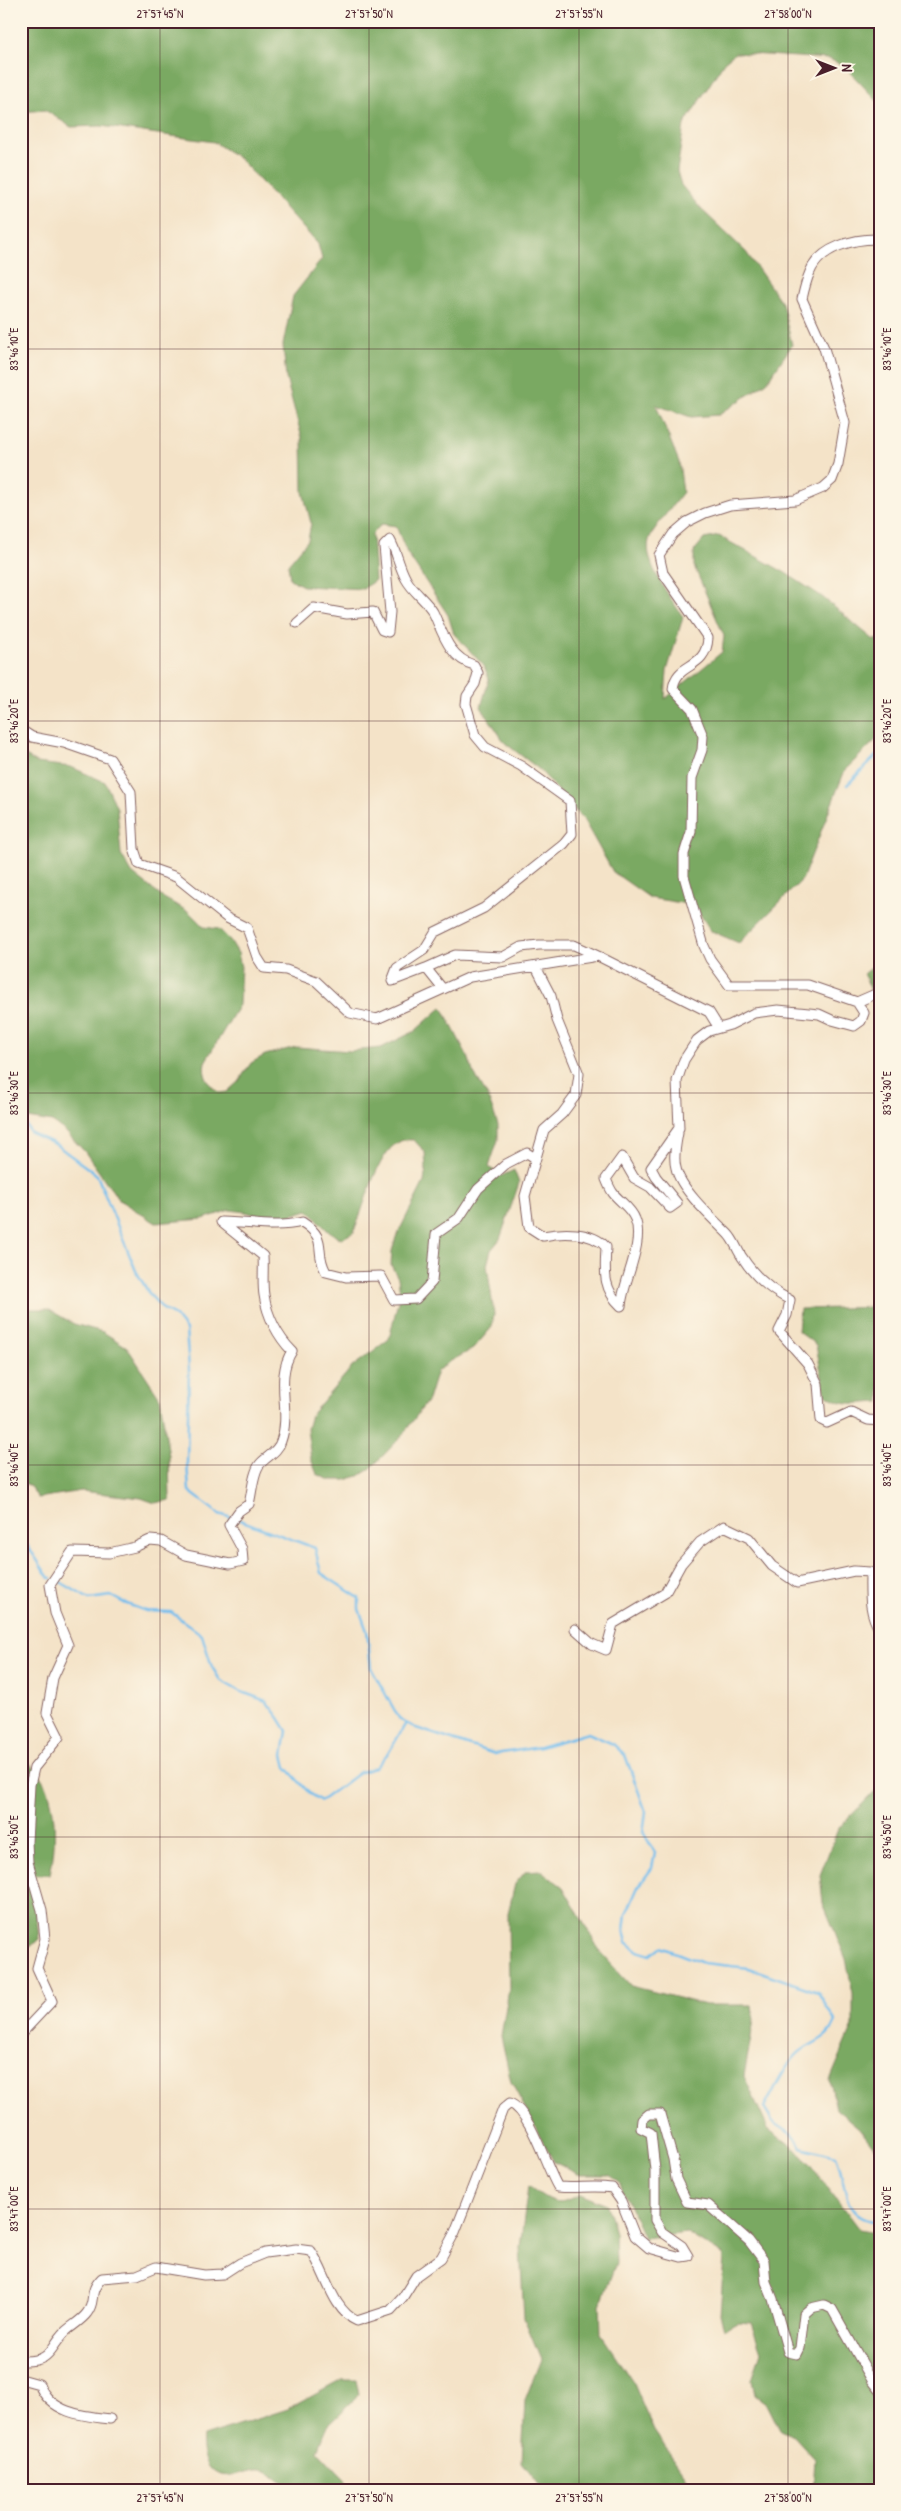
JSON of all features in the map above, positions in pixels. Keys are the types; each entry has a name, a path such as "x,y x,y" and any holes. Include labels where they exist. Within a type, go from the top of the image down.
{"street":[{"path":"880,239 851,241 823,256 810,272 802,299 824,348 844,423 838,464 832,480 823,488 795,500 730,505 705,512 688,522 674,534 658,555 663,574 708,638 708,650 700,660 679,675 673,689 692,709 703,736 702,750 692,778 691,832 683,862 684,876 694,905 704,946 710,959 729,985 808,985 858,1002 864,1013 861,1021 854,1026 819,1014 778,1010 754,1013 719,1028 709,1030 697,1040 684,1060 677,1081 679,1128 675,1150 676,1169 708,1216 729,1235 754,1274 778,1294 790,1300 787,1315 779,1331 808,1364 818,1384 820,1420 827,1424 852,1412 868,1420 880,1421"},
{"path":"297,623 314,608 347,614 372,612 382,630 388,632 390,612 384,566 384,546 390,540 405,577 413,591 428,606 440,632 462,661 474,665 478,673 475,684 466,696 466,704 474,735 485,747 521,766 570,801 572,834 564,844 484,908 435,932 424,950 397,968 392,981 455,955 504,957 521,947 539,944 574,944 709,1012 719,1028"},
{"path":"21,730 32,737 64,743 110,759 131,792 134,849 139,864 176,877 227,918 247,928 257,957 264,968 286,970 316,981 350,1013 377,1019 470,977 598,956"},
{"path":"536,967 551,996 558,1020 579,1074 576,1095 562,1114 544,1130 526,1196 529,1227 543,1236 562,1232 600,1239 606,1246 605,1271 610,1295 621,1306 624,1287 636,1245 636,1220 628,1207 614,1194 606,1179 622,1156 634,1178 650,1187 670,1208 677,1203 651,1168 679,1128"},
{"path":"426,968 442,988"},
{"path":"858,1002 880,992"},
{"path":"21,2034 52,2000 37,1968 45,1939 42,1910 28,1862 27,1842 30,1785 34,1768 59,1737 47,1713 53,1678 68,1645 55,1613 50,1585 72,1552 109,1553 135,1547 150,1540 161,1541 186,1555 230,1564 243,1561 242,1549 229,1525 239,1511 249,1504 259,1465 273,1454 281,1442 286,1407 282,1381 284,1363 292,1351 279,1338 264,1295 265,1273 263,1256 221,1222 249,1222 266,1226 284,1226 302,1222 313,1229 320,1240 321,1263 326,1272 346,1277 381,1276 394,1300 416,1298 432,1282 436,1234 459,1218 478,1189 506,1164 527,1153 535,1158"},
{"path":"575,1629 592,1644 606,1650 613,1624 665,1593 682,1564 700,1542 724,1526 749,1538 772,1566 796,1583 854,1572 870,1572 870,1599 873,1621 880,1630"},
{"path":"21,2361 35,2362 45,2358 64,2333 87,2314 91,2305 94,2287 102,2278 137,2275 156,2267 204,2275 223,2274 240,2263 265,2253 296,2249 311,2251 320,2264 339,2305 348,2317 357,2321 391,2310 404,2297 416,2276 442,2258 456,2232 502,2109 510,2103 516,2106 536,2136 558,2187 570,2188 593,2185 612,2188 620,2201 635,2236 650,2248 682,2257 688,2256 682,2246 662,2232 655,2220 655,2170 651,2133 641,2128 642,2120 649,2114 660,2114 673,2159 676,2180 687,2202 708,2205 749,2241 764,2261 766,2282 788,2352 797,2354 800,2348 804,2314 811,2308 824,2305 832,2309 872,2380 880,2390"},
{"path":"21,2378 39,2384 43,2395 56,2405 78,2415 110,2419"}],"green space":[{"path":"21,21 880,21 880,104 844,66 829,59 735,53 724,62 684,125 677,171 681,185 701,209 746,252 782,303 792,345 767,382 719,415 691,417 656,405 679,462 683,492 651,536 648,549 659,580 683,617 667,671 665,699 722,652 724,636 694,566 694,551 704,539 719,536 784,572 821,596 874,640 880,639 880,736 845,770 802,880 739,943 711,931 694,905 650,898 613,872 583,819 540,770 505,743 481,707 489,679 484,666 454,634 448,615 407,553 396,526 382,524 372,534 375,580 363,589 303,586 290,579 288,564 308,540 311,523 303,492 302,438 286,378 283,345 293,296 322,259 318,244 240,159 214,142 101,126 71,127 45,110 21,112"},
{"path":"21,753 37,763 71,767 105,782 117,808 121,854 132,873 162,897 189,912 204,927 219,929 230,940 238,953 241,967 239,1005 205,1062 204,1067 207,1080 219,1093 227,1092 238,1082 251,1063 265,1055 296,1047 350,1051 381,1048 415,1031 442,1007 469,1059 473,1072 488,1097 498,1125 498,1140 489,1167 501,1176 514,1170 519,1183 500,1239 491,1250 487,1265 494,1314 492,1327 473,1349 437,1371 428,1400 401,1437 370,1469 359,1476 345,1480 330,1480 317,1474 311,1459 307,1429 311,1415 352,1367 389,1339 400,1293 398,1278 391,1265 392,1251 396,1237 424,1182 426,1168 425,1152 414,1140 402,1140 391,1148 377,1169 354,1232 341,1239 328,1231 308,1210 275,1220 246,1212 230,1210 203,1219 156,1223 119,1200 85,1152 64,1130 52,1122 21,1117"},
{"path":"880,961 880,1012 864,974"},
{"path":"880,1307 880,1402 851,1403 831,1397 825,1393 816,1345 798,1331 800,1309"},
{"path":"21,1309 48,1309 74,1324 103,1332 127,1347 160,1398 169,1456 170,1500 155,1503 141,1498 81,1491 38,1498 29,1485 21,1482"},
{"path":"21,1756 39,1773 44,1781 50,1795 54,1818 50,1874 24,1875 34,1894 39,1939 28,1949 21,1945"},
{"path":"880,1786 880,2155 859,2128 836,2109 830,2080 853,2026 853,1993 846,1959 823,1903 820,1875 838,1829"},
{"path":"540,1870 563,1887 601,1953 631,1986 706,2005 752,2005 754,2020 744,2076 768,2129 803,2155 859,2229 880,2233 880,2490 813,2490 815,2459 794,2436 780,2430 767,2404 755,2395 752,2380 761,2352 751,2323 737,2322 724,2329 720,2315 724,2256 687,2233 644,2238 620,2184 609,2175 580,2175 554,2162 511,2082 501,2036 509,1989 508,1913 515,1884 526,1871"},
{"path":"528,2186 553,2201 565,2201 580,2194 607,2205 615,2233 616,2263 600,2305 601,2334 634,2384 654,2431 695,2490 544,2490 522,2462 525,2400 541,2359 524,2318 520,2248"},
{"path":"342,2380 356,2380 359,2395 328,2425 318,2451 355,2490 297,2490 266,2471 255,2470 225,2476 218,2474 208,2465 203,2452 203,2436 288,2409"}],"waterway":[{"path":"847,785 880,752"},
{"path":"21,1118 31,1133 55,1144 97,1175 136,1271 150,1295 164,1310 175,1316 186,1330 189,1369 187,1463 189,1491 219,1514 232,1518"},
{"path":"237,1519 315,1548 321,1573 359,1598 359,1609 367,1631 371,1668 400,1720 416,1728 495,1754 540,1747 588,1733 613,1744 625,1755 646,1812 643,1832 655,1853 652,1868 638,1887 626,1914 624,1931 627,1942 638,1951 651,1955 661,1947 703,1963 749,1968 818,1992 835,2021 825,2036 801,2051 790,2063 764,2108 772,2121 791,2134 802,2147 836,2156 851,2207 857,2214 880,2222"},
{"path":"21,1536 49,1578 52,1578"},
{"path":"57,1580 89,1599 111,1596 146,1611 171,1612 202,1635 212,1667 220,1680 239,1691 266,1701 279,1718 287,1731 283,1755 286,1767 310,1794 321,1801 360,1772 375,1768 389,1752 406,1723"}]}
